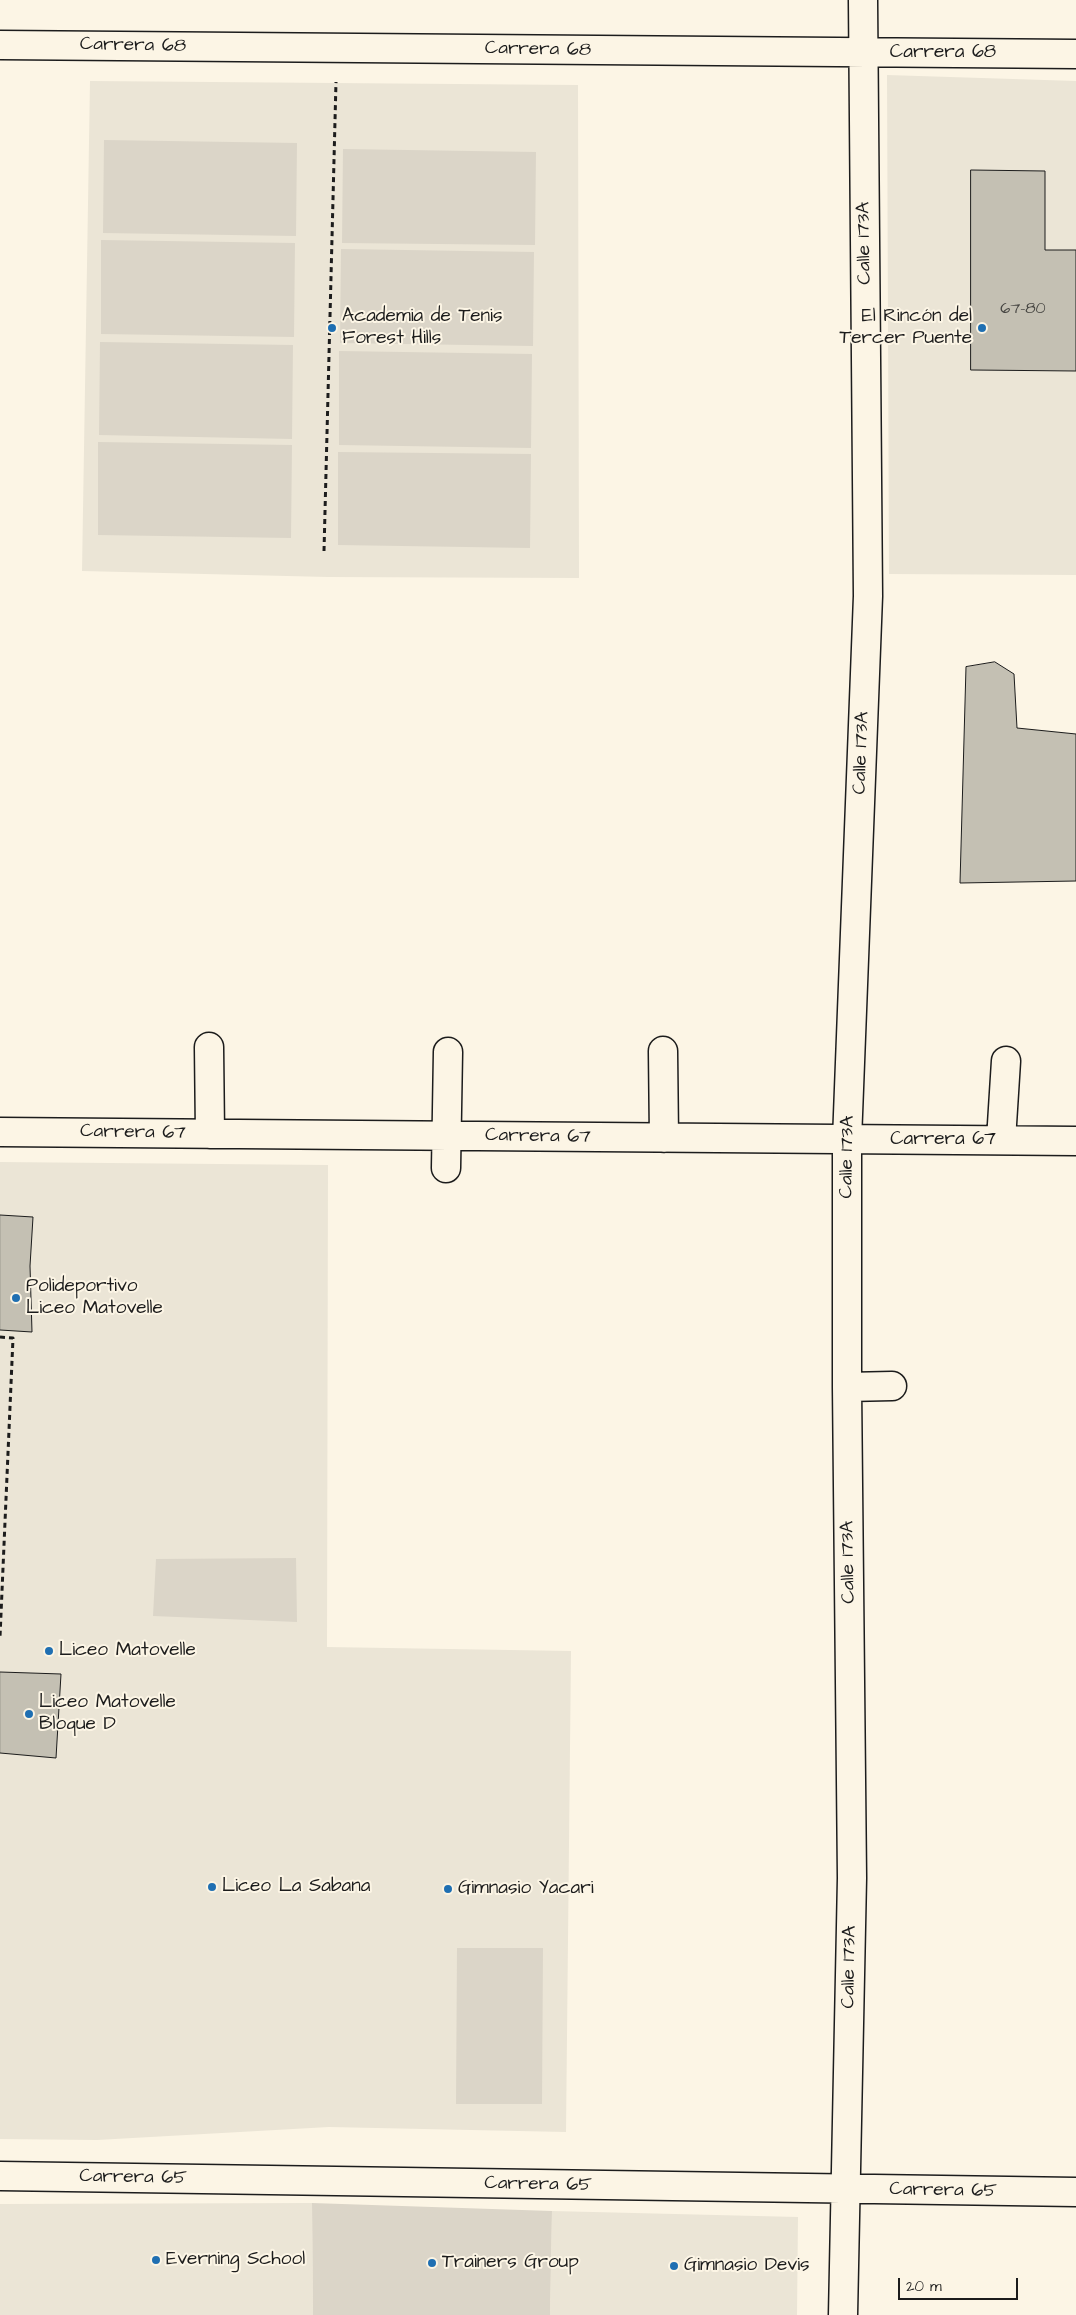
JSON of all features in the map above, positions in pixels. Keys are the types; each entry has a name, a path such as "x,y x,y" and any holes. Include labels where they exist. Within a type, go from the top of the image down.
{"street":[{"name":"Calle 173A","path":"843,2315 844,2190 852,1878 847,1387 847,1140 868,596 863,0"},
{"name":"Carrera 68","path":"0,45 1076,54"},
{"path":"209,1047 210,1134"},
{"path":"663,1051 664,1138"},
{"path":"446,1168 448,1052"},
{"path":"1001,1140 1006,1061"},
{"name":"Carrera 67","path":"0,1132 1076,1141"},
{"path":"847,1387 892,1386"},
{"name":"Carrera 65","path":"0,2176 1076,2192"}],"path":[{"path":"324,551 336,83"},
{"path":"0,1338 13,1338 0,1637"}],"shaded area":[{"name":"El Rincón del Tercer Puente","path":"887,75 1076,81 1076,575 889,574"},
{"name":"Academia de Tenis Forest Hills","path":"90,81 578,85 579,578 328,577 82,571"},
{"path":"104,140 297,143 296,236 103,233"},
{"path":"343,149 536,152 535,245 342,243"},
{"path":"101,240 295,243 294,337 101,334"},
{"path":"341,249 534,252 533,346 340,343"},
{"path":"100,342 293,345 292,439 99,435"},
{"path":"339,351 532,354 531,448 339,445"},
{"path":"98,442 292,445 291,538 98,535"},
{"path":"338,452 531,454 530,548 338,545"},
{"path":"0,1162 328,1165 327,1647 571,1651 566,2132 329,2127 97,2140 0,2139"},
{"path":"296,1558 297,1622 153,1616 156,1559"},
{"path":"457,1948 543,1948 542,2104 456,2104"},
{"name":"Everning School","path":"312,2203 313,2315 0,2315 0,2204"},
{"name":"Trainers Group","path":"312,2203 552,2211 550,2315 313,2315"},
{"name":"Gimnasio Devis","path":"552,2211 798,2217 797,2315 550,2315"}],"building":[{"path":"971,170 1045,171 1045,250 1076,250 1076,371 971,370"},
{"path":"995,662 1014,674 1017,728 1076,734 1076,881 960,883 966,667"},
{"name":"Polideportivo Liceo Matovelle","path":"0,1215 33,1217 30,1266 32,1332 0,1330"},
{"name":"Liceo Matovelle Bloque D","path":"0,1672 61,1674 56,1758 0,1753"}],"place":[{"name":"Academia de Tenis Forest Hills","path":"332,328"},
{"name":"El Rincón del Tercer Puente","path":"982,328"},
{"name":"Polideportivo Liceo Matovelle","path":"16,1298"},
{"name":"Liceo Matovelle","path":"49,1651"},
{"name":"Liceo Matovelle Bloque D","path":"29,1714"},
{"name":"Liceo La Sabana","path":"212,1887"},
{"name":"Gimnasio Yacari","path":"448,1889"},
{"name":"Everning School","path":"156,2260"},
{"name":"Trainers Group","path":"432,2263"},
{"name":"Gimnasio Devis","path":"674,2266"}]}
